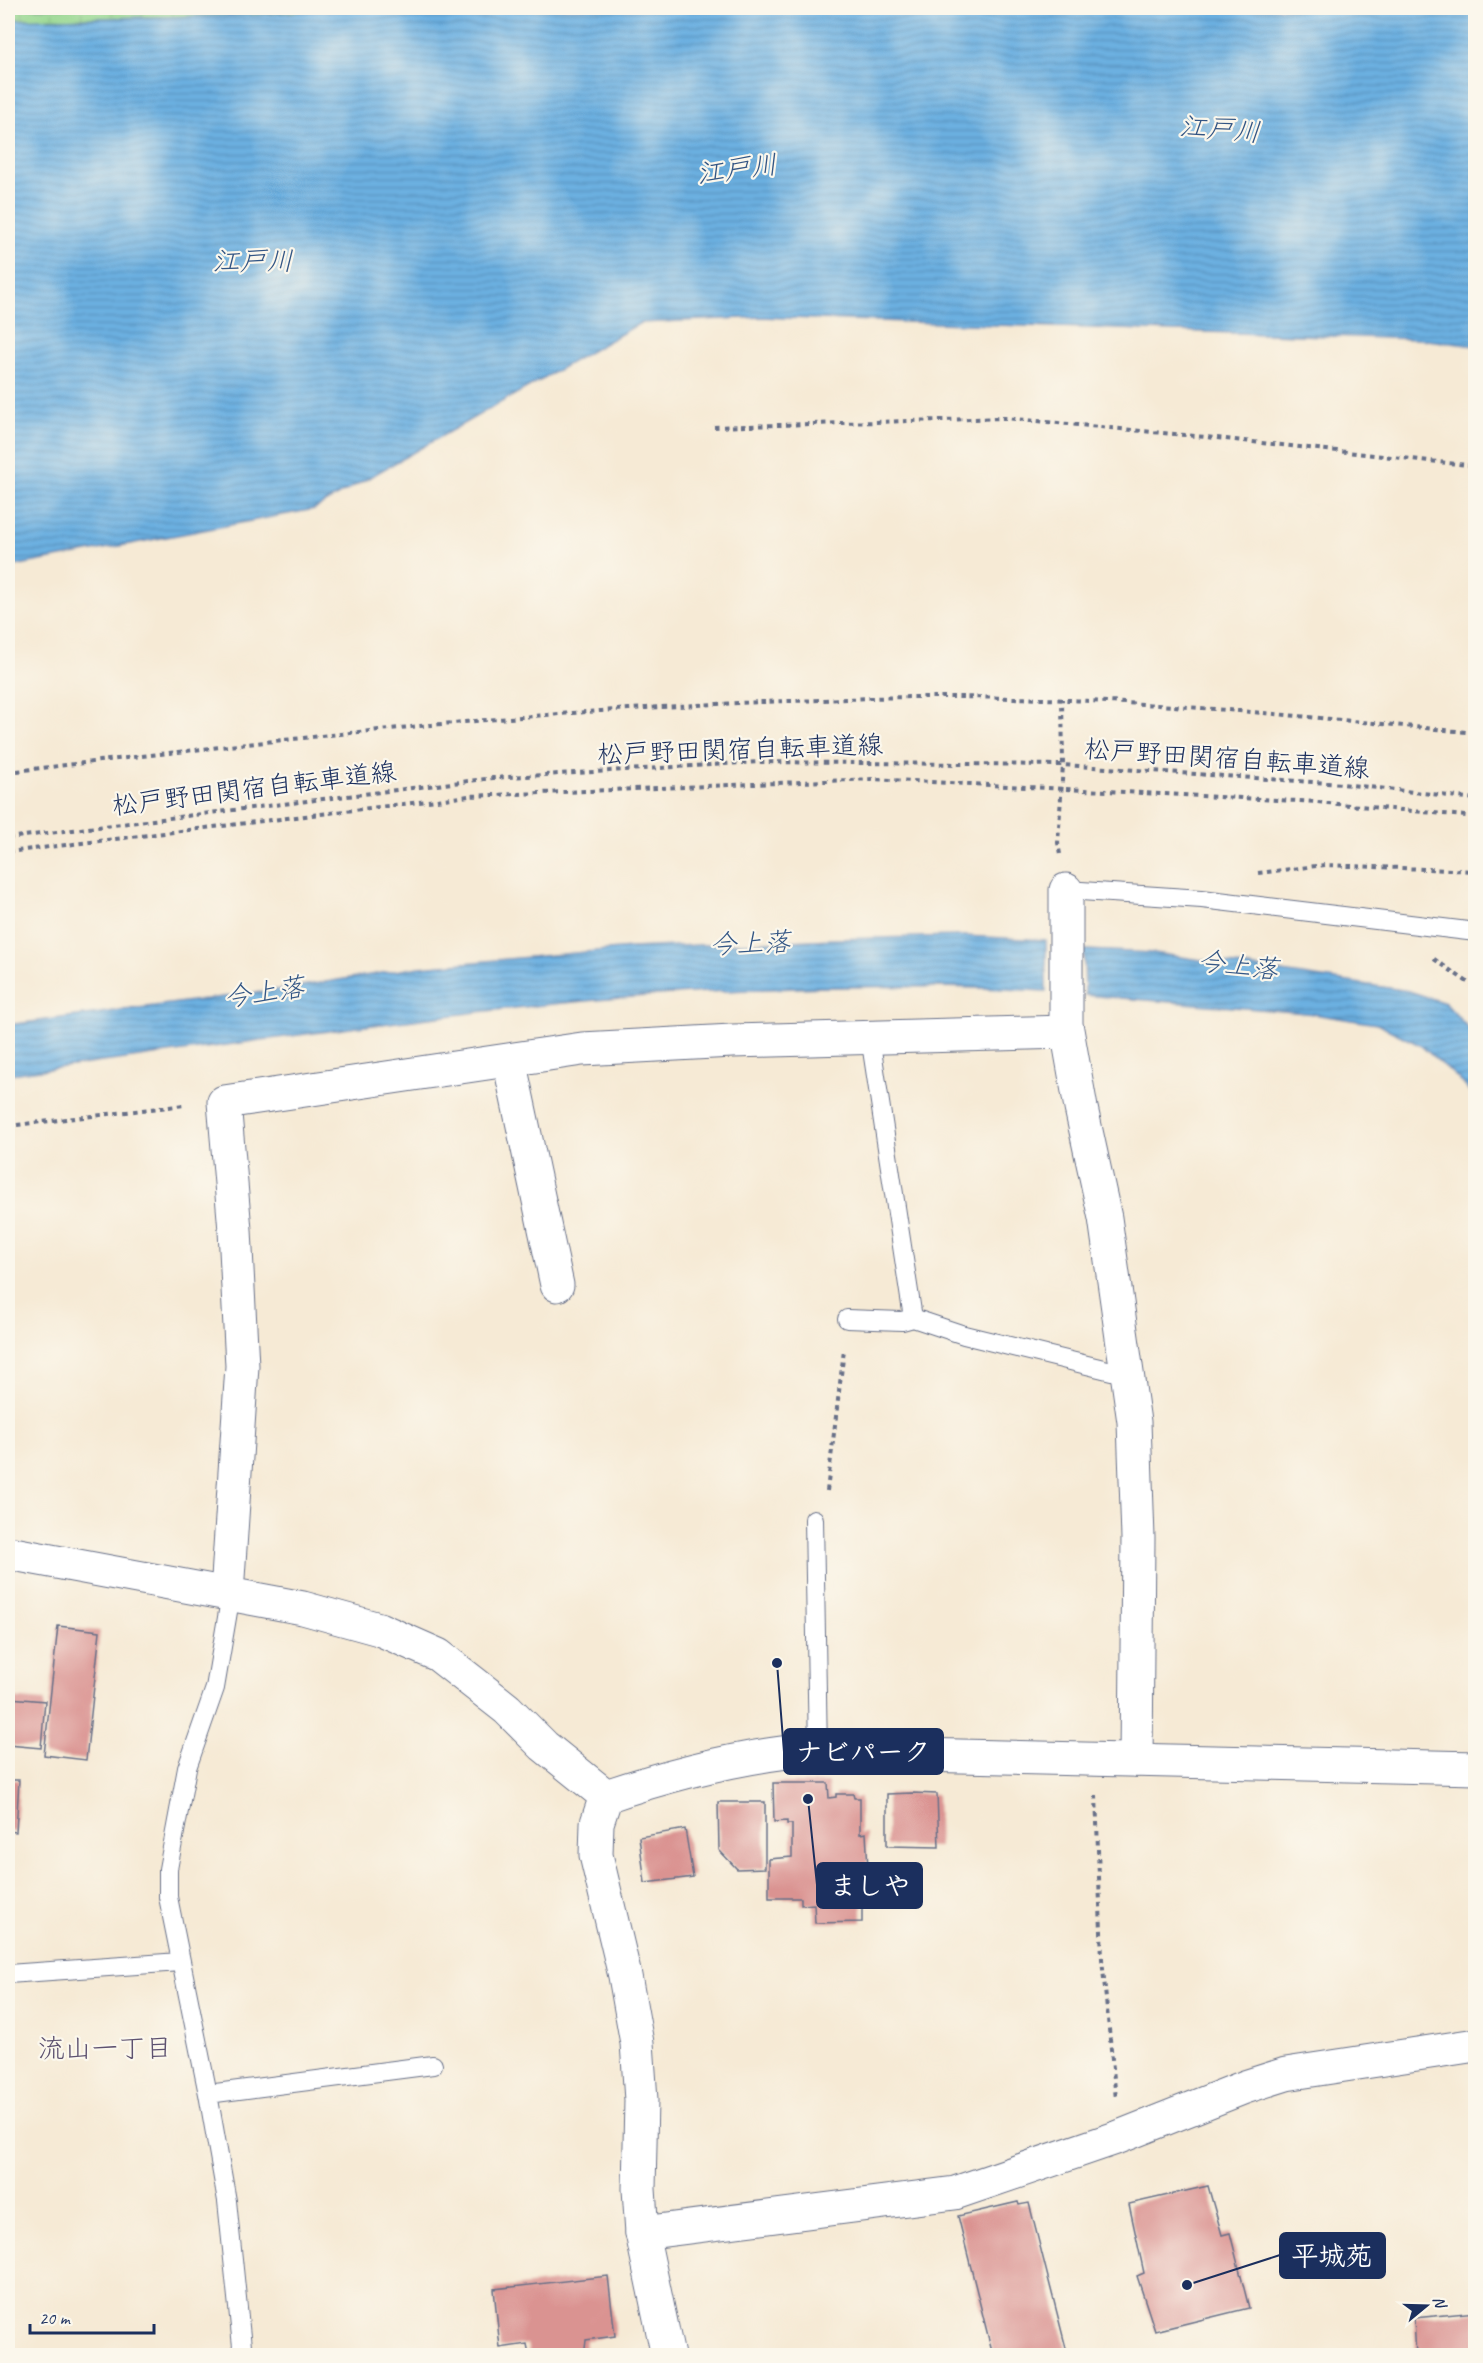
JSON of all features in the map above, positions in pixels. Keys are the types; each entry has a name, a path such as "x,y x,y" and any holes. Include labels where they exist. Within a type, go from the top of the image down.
{"street":[{"path":"1066,890 1067,1028 1081,1108 1105,1218 1134,1422 1138,1484 1136,1760"},
{"path":"229,1594 242,1366 235,1230 224,1102 582,1049 1067,1028"},
{"path":"509,1060 557,1285"},
{"path":"8,1553 303,1608 379,1629 438,1654 507,1709 544,1746 606,1796"},
{"path":"606,1796 649,1781 754,1756 788,1752 1476,1768"},
{"path":"606,1796 597,1823 596,1855 625,1976 637,2043 641,2100 639,2189 642,2234 668,2355"},
{"path":"642,2234 955,2193 1119,2137 1245,2086 1286,2074 1476,2044"}],"lane":[{"path":"1066,890 1202,899 1476,932"},
{"path":"870,1037 913,1318"},
{"path":"847,1320 902,1322 913,1318 964,1335 1128,1375"},
{"path":"814,1519 818,1753"},
{"path":"229,1594 215,1688 187,1768 168,1869 168,1897 227,2200 243,2355"},
{"path":"8,1974 180,1962"},
{"path":"208,2094 432,2065"}],"path":[{"path":"714,427 1005,418 1476,466"},
{"path":"8,772 460,721 683,705 919,697 1062,699 1277,713 1476,733"},
{"path":"1058,843 1063,765 1062,699"},
{"name":"松戸野田関宿自転車道線","path":"8,838 493,778 759,762 1063,765 1342,784 1476,799"},
{"path":"8,852 469,796 873,779 1317,802 1476,816"},
{"path":"1202,899 1247,874 1325,865 1476,871"},
{"path":"8,1126 224,1102"},
{"path":"814,1519 824,1516 847,1320"},
{"path":"1094,1759 1102,1959 1119,2137"}],"green space":[{"path":"8,8 353,8 257,15 8,20"}],"water":[{"name":"江戸川","path":"353,8 1475,8 1475,346 1420,339 761,317 640,323 314,509 8,567 8,20 257,15"},
{"name":"今上落","path":"962,936 1046,940 1046,991 892,986 814,987 583,1001 429,1018 8,1074 8,1025 270,991 420,967 631,948"},
{"path":"1084,950 1154,953 1409,991 1445,1003 1475,1035 1475,1097 1459,1079 1420,1045 1377,1024 1307,1013 1085,995"}],"building":[{"path":"58,1626 100,1631 86,1760 44,1755"},
{"path":"10,1698 45,1701 41,1748 8,1745"},
{"path":"8,1780 19,1780 16,1832 8,1831"},
{"path":"773,1783 828,1783 829,1798 836,1797 836,1794 853,1794 854,1798 860,1798 860,1834 866,1833 868,1868 862,1868 862,1922 815,1923 814,1904 801,1905 801,1898 769,1898 769,1859 792,1857 792,1824 787,1824 787,1821 774,1822"},
{"path":"887,1794 937,1794 939,1847 887,1846"},
{"path":"718,1802 765,1802 765,1868 737,1869 719,1850"},
{"path":"685,1829 693,1877 645,1883 639,1837"},
{"path":"1208,2186 1222,2235 1230,2233 1249,2308 1155,2331 1137,2276 1144,2273 1129,2204"},
{"path":"1018,2202 1019,2205 1029,2203 1068,2356 993,2356 958,2216"},
{"path":"608,2276 615,2336 586,2340 585,2349 529,2354 527,2344 500,2348 494,2289"},
{"path":"1476,2312 1476,2356 1416,2356 1414,2318"}],"place":[{"name":"ナビパーク","path":"777,1663"},
{"name":"ましや","path":"808,1799"},
{"name":"平城苑","path":"1187,2285"}],"district":[{"name":"流山一丁目","path":"105,2048"}]}
